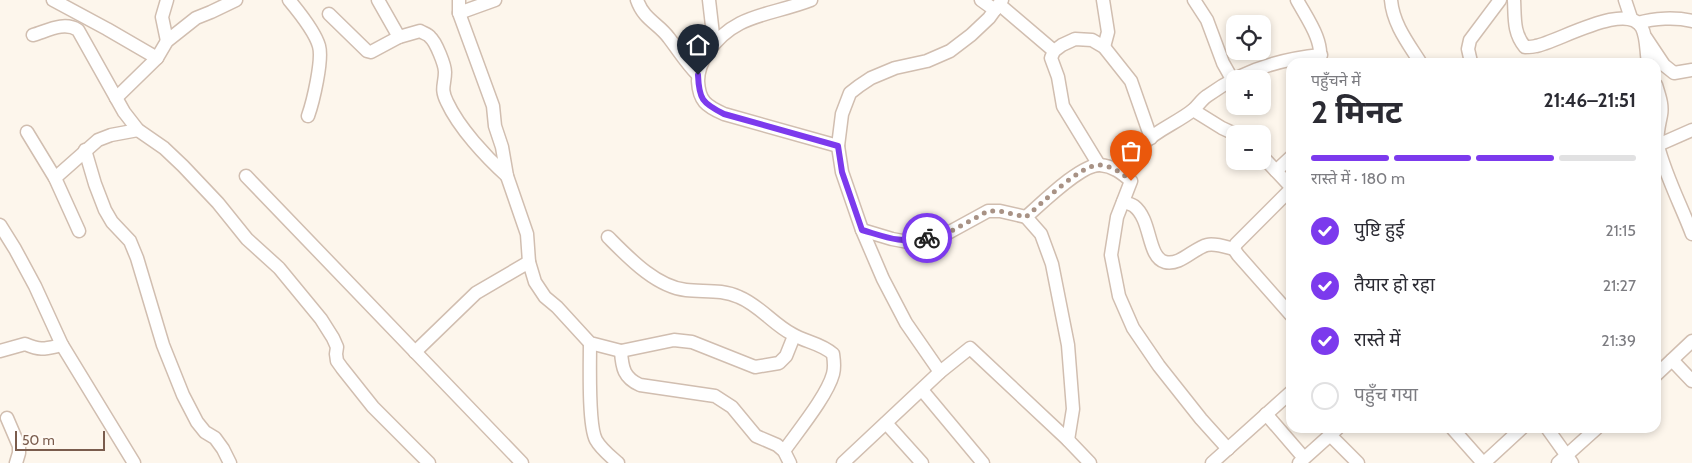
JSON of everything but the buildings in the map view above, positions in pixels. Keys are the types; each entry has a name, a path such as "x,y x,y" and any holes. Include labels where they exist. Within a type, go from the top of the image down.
{"street":[{"path":"53,0 107,29 152,63"},
{"path":"167,0 162,17 167,41"},
{"path":"116,98 152,63 167,41 196,18 236,0"},
{"path":"289,0 315,36 320,48 315,89 308,116"},
{"path":"378,0 399,37"},
{"path":"459,0 459,13 493,106 507,176 527,234 529,262 535,282 545,297 557,307 590,343 620,351 674,340 692,342 755,367 779,363 786,356 794,336"},
{"path":"459,13 495,0"},
{"path":"637,0 643,14 663,31 688,65 698,75"},
{"path":"709,0 714,42"},
{"path":"811,0 732,26 714,42 703,60 698,75 698,91 707,106 724,114 838,146"},
{"path":"981,0 999,5 1054,51"},
{"path":"1102,0 1108,32 1104,47"},
{"path":"1194,0 1207,20 1227,70"},
{"path":"1297,0 1318,42 1320,58"},
{"path":"1391,0 1398,28 1417,58"},
{"path":"1471,58 1468,49 1470,40 1500,0"},
{"path":"1514,0 1514,24 1518,38 1525,47 1535,47 1588,26 1620,18 1634,21 1669,19 1692,21"},
{"path":"1625,0 1634,21 1642,28 1647,58"},
{"path":"940,372 906,323 862,230 842,172 838,146 842,114 850,93 871,78 907,65 927,61 950,51 971,35 999,5"},
{"path":"329,14 367,51 371,52 399,37 420,31 431,37 445,72 442,89 446,101 455,117 490,162 507,176"},
{"path":"33,35 62,26 72,26 78,30 124,112 138,130 164,148 196,179 247,239 289,280 321,319 333,338 337,347 337,361 342,368 373,407 429,463"},
{"path":"1644,36 1659,58"},
{"path":"1099,165 1063,106 1058,77 1051,58 1054,51 1062,45 1075,40 1092,40 1104,47 1131,81 1151,138"},
{"path":"1292,58 1308,58"},
{"path":"1255,70 1286,59"},
{"path":"1661,61 1674,73 1692,70"},
{"path":"1124,174 1142,145 1169,125 1194,110 1204,98 1226,83"},
{"path":"1661,100 1661,114"},
{"path":"1194,110 1226,130"},
{"path":"55,178 98,140 110,135 138,130"},
{"path":"1661,144 1692,130"},
{"path":"27,132 55,178 79,231"},
{"path":"86,150 95,184 105,210 112,222 130,241 137,258 163,346 183,395 197,422 205,432 215,438 230,463"},
{"path":"1661,154 1692,234"},
{"path":"1276,171 1286,162"},
{"path":"1026,217 1073,177 1086,169 1099,165 1118,170 1131,181 1117,217 1111,255 1119,296 1133,328 1159,366 1228,449"},
{"path":"1271,166 1286,182"},
{"path":"246,176 522,463"},
{"path":"1234,249 1236,244 1286,193"},
{"path":"1124,202 1134,206 1141,214 1147,225 1154,251 1160,260 1168,263 1175,262 1206,245 1234,249 1286,309"},
{"path":"862,230 908,242 946,234 988,211 1000,211 1026,217 1041,234 1052,264 1068,345 1073,410 1068,440"},
{"path":"0,226 35,286 62,345 134,463"},
{"path":"608,237 632,261 667,284 684,290 716,291 740,297 794,336 827,349 833,354 834,372 823,395 784,451"},
{"path":"415,352 476,292 529,262"},
{"path":"1661,370 1692,341"},
{"path":"590,343 591,402 595,439 601,448 618,463"},
{"path":"0,351 24,344 37,350 62,345"},
{"path":"847,462 940,372 970,348 1068,440 1085,462"},
{"path":"620,351 622,366 632,382 640,385 715,396 732,407 756,436 778,445 784,451 790,463"},
{"path":"1672,360 1692,382"},
{"path":"922,390 983,463"},
{"path":"1212,463 1286,396"},
{"path":"1266,414 1301,460 1332,433"},
{"path":"7,418 19,446 20,453 16,463"},
{"path":"886,423 922,463"},
{"path":"1336,433 1358,463"},
{"path":"1460,433 1484,463 1517,433"},
{"path":"1550,433 1565,460 1592,433"}],"way so far":[{"path":"927,238 946,234 988,211 1000,211 1026,217 1073,177 1086,169 1099,165 1118,170 1131,181"}],"route":[{"path":"698,75 698,91 707,106 724,114 838,146 842,172 862,230 908,242 927,238"}]}
